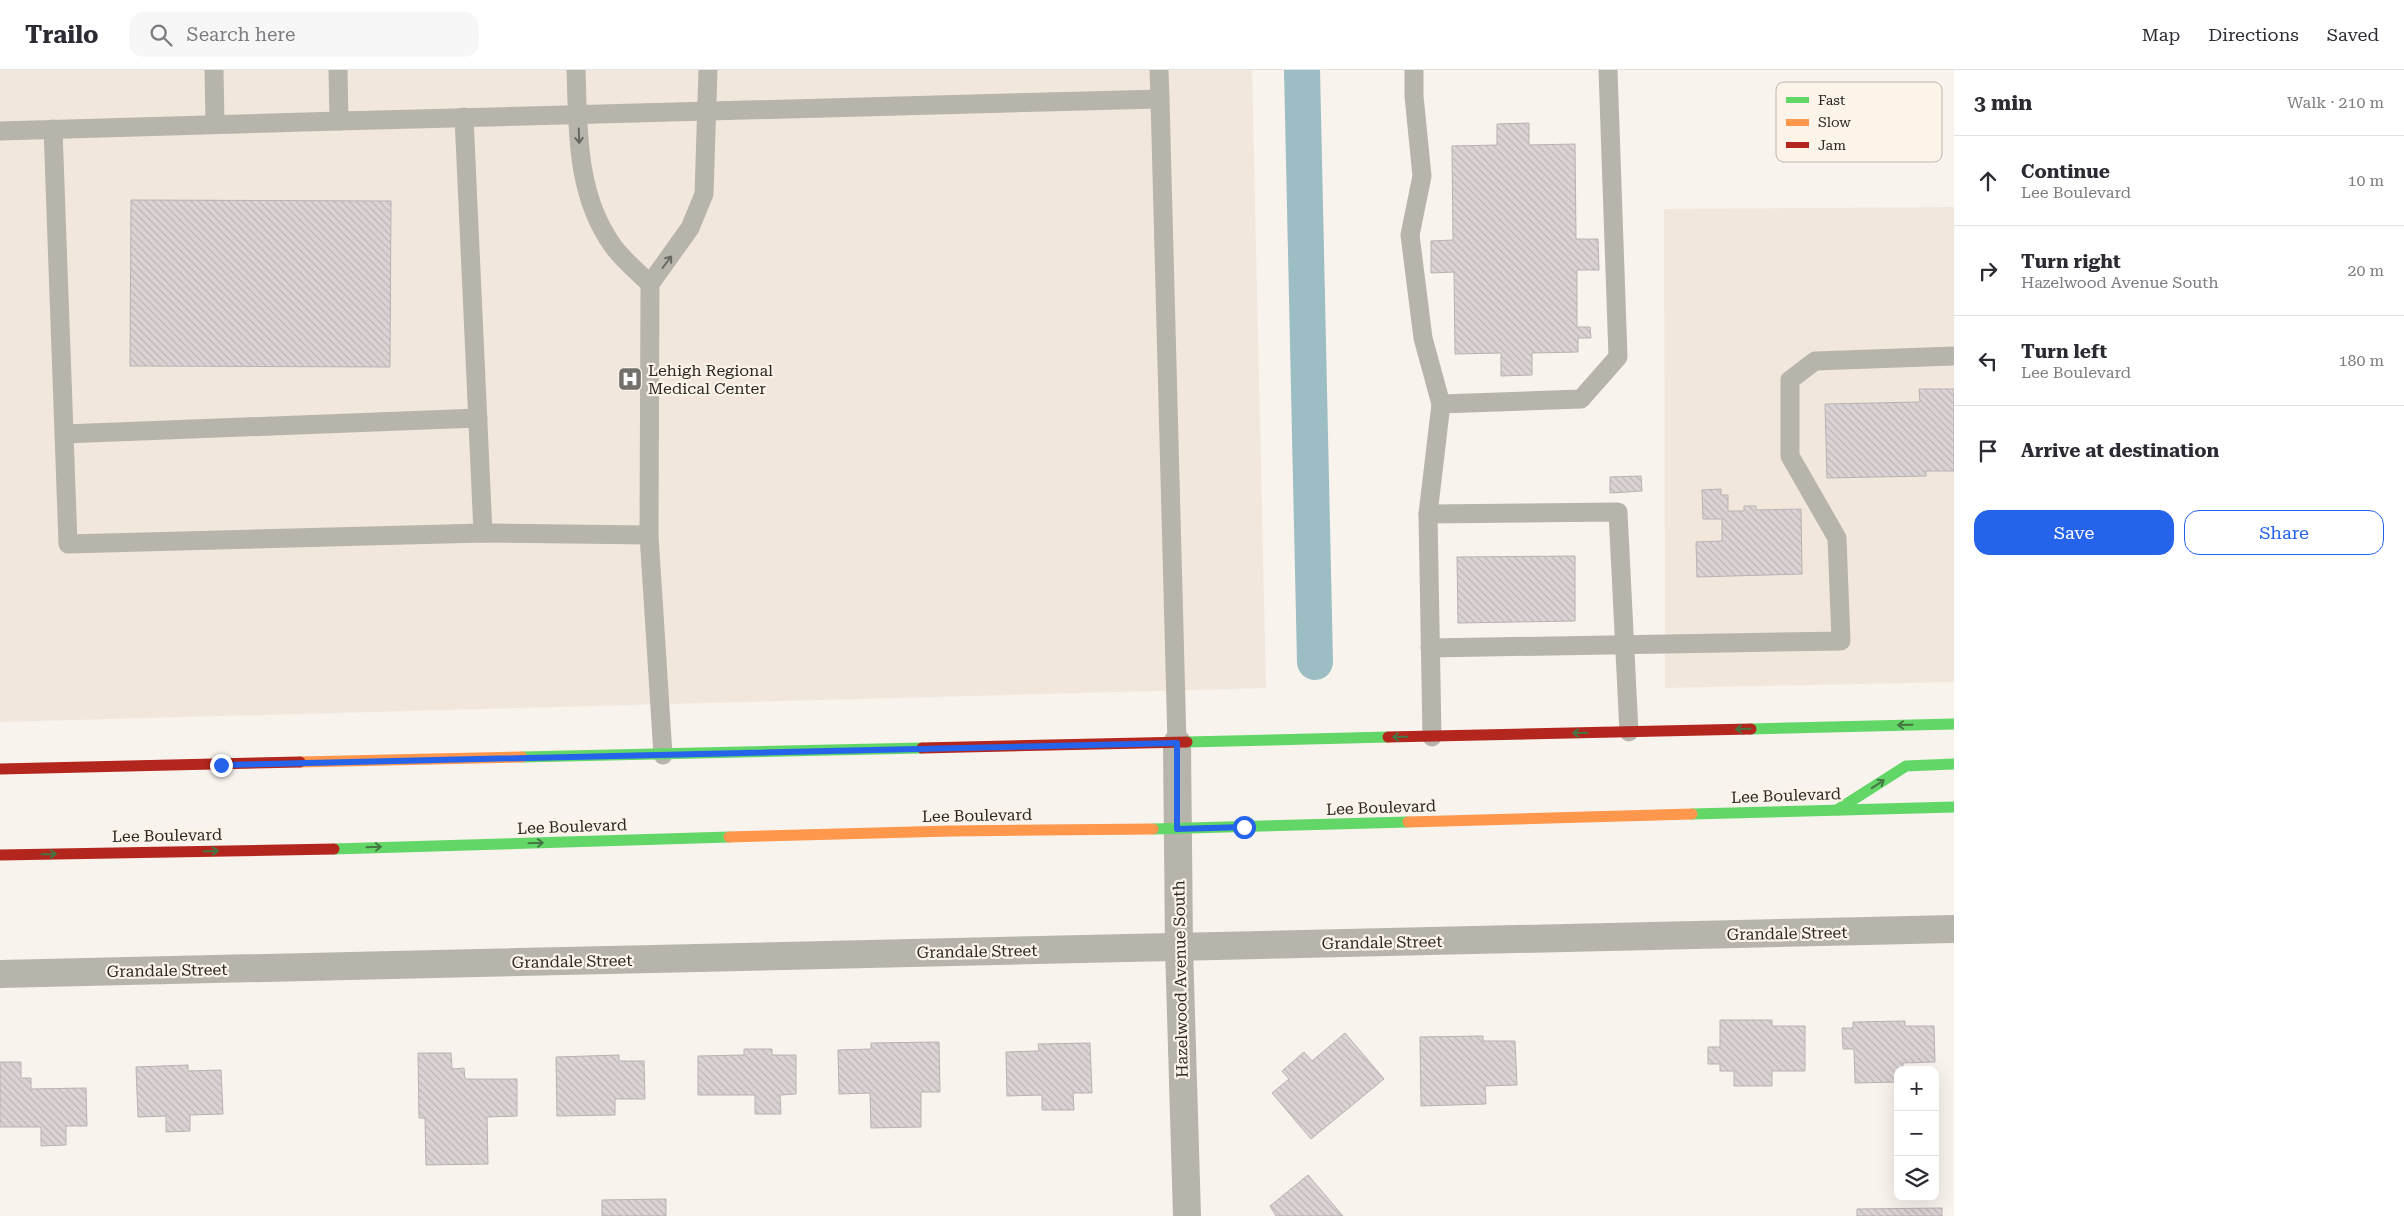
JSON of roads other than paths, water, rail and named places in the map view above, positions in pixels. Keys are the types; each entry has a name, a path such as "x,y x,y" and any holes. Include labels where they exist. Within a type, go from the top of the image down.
{"main road":[{"path":"0,769 1954,724"},
{"path":"1837,810 1906,766 1954,764"},
{"name":"Lee Boulevard","path":"0,855 366,848 951,831 1177,829 1954,807"}],"street":[{"name":"Hazelwood Avenue South","path":"1177,743 1179,947 1187,1216"},
{"name":"Grandale Street","path":"0,974 1954,929"}],"lane":[{"path":"214,70 215,123"},
{"path":"338,70 339,121"},
{"path":"576,70 579,145 594,214 614,247 650,284"},
{"path":"663,755 649,535 650,284 690,228 704,194 709,110 708,70"},
{"path":"1159,70 1177,743"},
{"path":"1414,70 1414,96 1422,176 1410,235 1423,338 1441,404 1428,514 1432,737"},
{"path":"1441,404 1581,399 1618,357 1608,70"},
{"path":"0,131 215,123 1160,99"},
{"path":"464,117 483,533"},
{"path":"53,129 68,544 483,533 649,535"},
{"path":"1430,648 1841,641 1837,538 1790,456 1790,380 1815,361 1954,356"},
{"path":"64,434 478,418"},
{"path":"1428,514 1618,512 1629,732"}],"waterway":[{"path":"1302,70 1315,662"}],"place":[{"name":"Lehigh Regional Medical Center","path":"630,379"}]}
